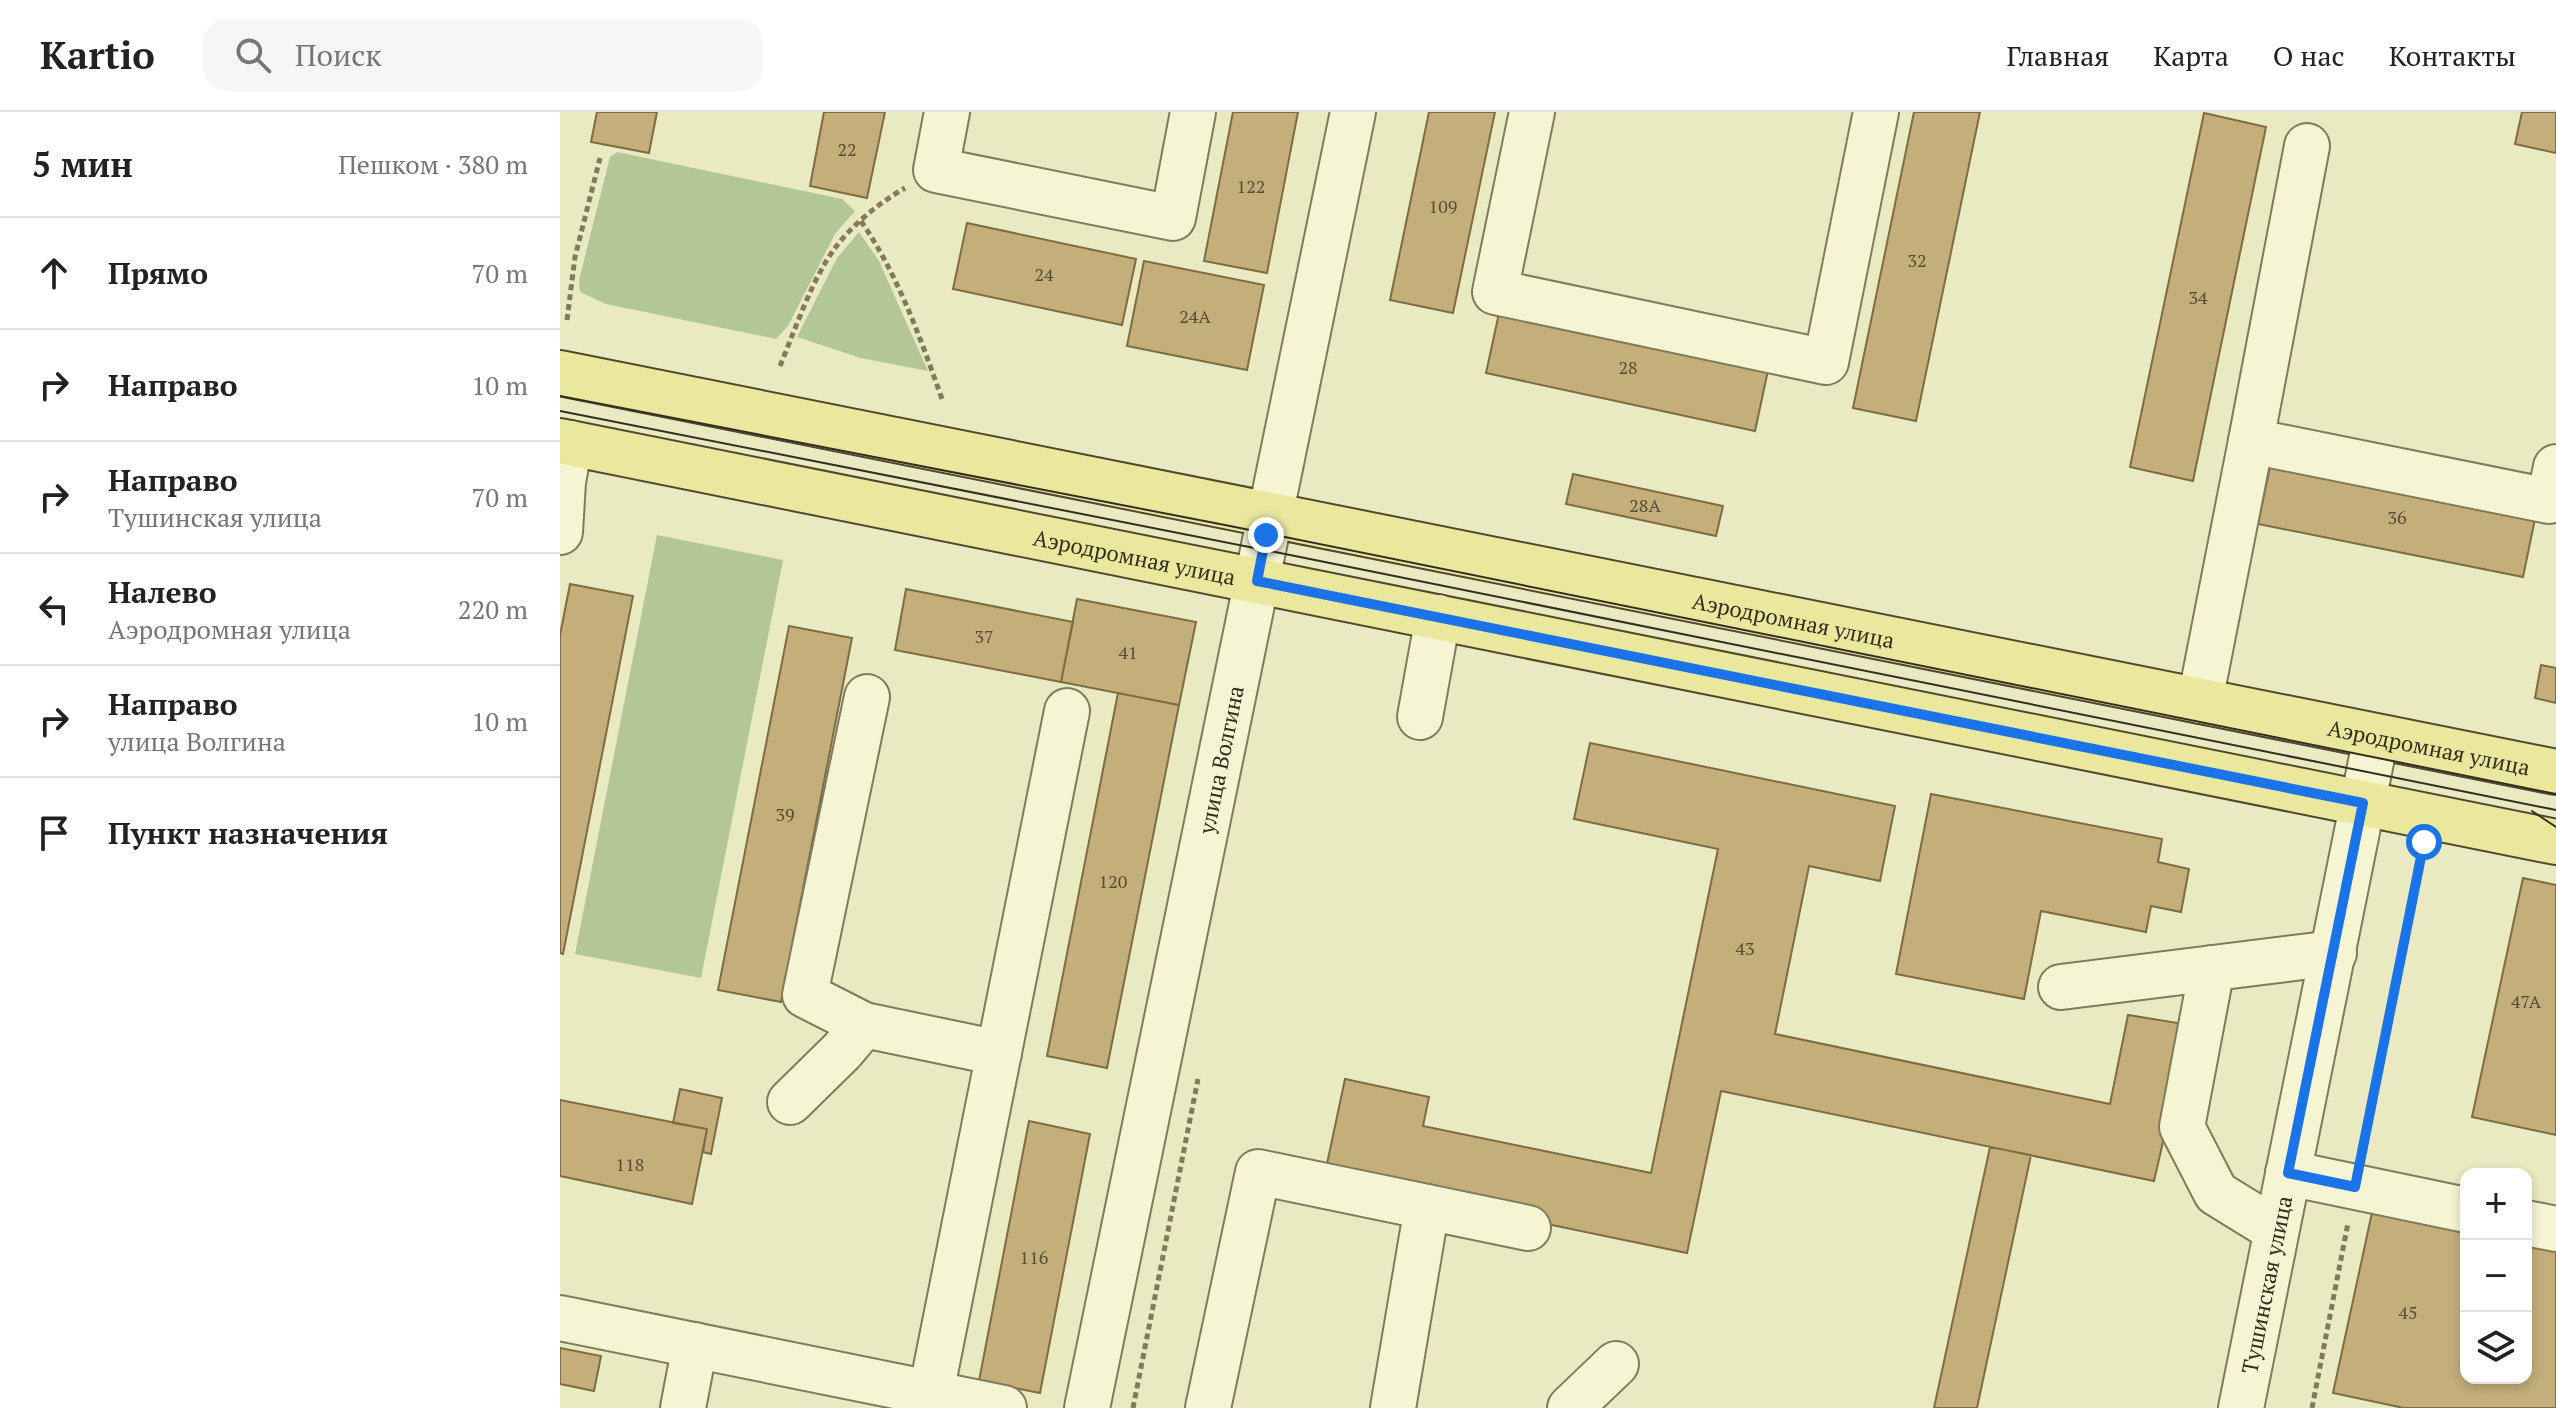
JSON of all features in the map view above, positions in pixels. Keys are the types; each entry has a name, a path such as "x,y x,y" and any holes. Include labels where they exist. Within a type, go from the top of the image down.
{"main road":[{"name":"Аэродромная улица","path":"560,373 2556,772"},
{"name":"Аэродромная улица","path":"565,442 2556,842"}],"street":[{"path":"947,112 936,170 1173,218 1193,112"},
{"name":"улица Волгина","path":"1087,1408 1353,112"},
{"path":"1532,112 1495,292 1826,362 1876,112"},
{"path":"2200,701 2307,146"},
{"path":"2251,441 2549,501 2556,467"},
{"path":"560,532 565,442"},
{"path":"1420,717 1438,617"},
{"path":"867,697 805,995 864,1025 999,1053"},
{"path":"931,1393 1067,711"},
{"name":"Тушинская улица","path":"2245,1407 2276,1230 2376,737"},
{"path":"2061,987 2334,953"},
{"path":"2212,968 2182,1127 2216,1193 2276,1230"},
{"path":"790,1102 864,1025"},
{"path":"1208,1408 1258,1172 1528,1228"},
{"path":"2288,1173 2460,1209"},
{"path":"1393,1408 1427,1207"},
{"path":"2532,1224 2556,1229"},
{"path":"560,1318 1004,1408"},
{"path":"683,1408 695,1345"},
{"path":"1570,1408 1616,1364"}],"path":[{"path":"567,320 575,257 600,158"},
{"path":"780,366 810,294 834,249 889,197 936,170"},
{"path":"861,221 882,252 900,290 942,399"},
{"path":"2312,1408 2424,842"}],"green space":[{"path":"617,152 842,199 855,211 835,234 788,326 776,339 606,304 580,292 579,280 610,157"},
{"path":"859,232 879,261 928,371 861,358 797,337 837,258"},
{"path":"657,535 783,560 701,978 575,954"}],"building":[{"path":"597,112 657,112 649,153 591,142"},
{"path":"824,112 885,112 867,198 810,186"},
{"path":"1233,112 1298,112 1267,273 1204,261"},
{"path":"1429,112 1495,112 1453,313 1390,300"},
{"path":"1914,112 1980,112 1916,421 1853,408"},
{"path":"2522,112 2556,112 2556,153 2515,144"},
{"path":"2204,113 2266,127 2193,481 2130,467"},
{"path":"967,223 1136,259 1122,325 953,289"},
{"path":"1144,261 1264,285 1247,370 1127,346"},
{"path":"1501,304 1770,361 1755,431 1486,373"},
{"path":"2272,457 2537,509 2523,577 2258,524"},
{"path":"1573,474 1723,506 1716,536 1566,504"},
{"path":"570,584 633,596 563,954 560,953 560,635"},
{"path":"906,589 1073,622 1061,682 895,650"},
{"path":"1077,599 1196,622 1179,705 1061,682"},
{"path":"789,626 852,638 781,1002 718,990"},
{"path":"2541,665 2556,668 2556,703 2535,698"},
{"path":"1118,693 1179,705 1107,1068 1047,1056"},
{"path":"1590,743 1895,806 1880,881 1809,866 1775,1034 2110,1104 2128,1015 2190,1025 2154,1181 1721,1091 1687,1253 1324,1178 1345,1079 1429,1097 1423,1126 1651,1173 1718,849 1574,819"},
{"path":"1931,794 2162,839 2158,862 2189,869 2181,912 2151,906 2146,932 2041,911 2024,999 1896,974"},
{"path":"2523,878 2556,885 2556,1135 2472,1117"},
{"path":"680,1089 722,1098 711,1154 703,1152 707,1129 673,1123"},
{"path":"560,1100 707,1129 692,1204 560,1176"},
{"path":"1029,1121 1090,1134 1040,1393 979,1381"},
{"path":"1990,1147 2031,1155 1977,1408 1934,1408"},
{"path":"2373,1208 2460,1226 2460,1384 2532,1384 2532,1241 2556,1246 2556,1408 2404,1408 2333,1393"},
{"path":"560,1348 601,1356 594,1391 560,1384"}],"tram line":[{"path":"560,396 1230,526 2556,794"},
{"path":"560,411 2556,810"},
{"path":"2532,811 2556,827"}],"route":[{"path":"1266,535 1257,581 2363,803 2288,1173 2355,1187 2424,842"}]}
